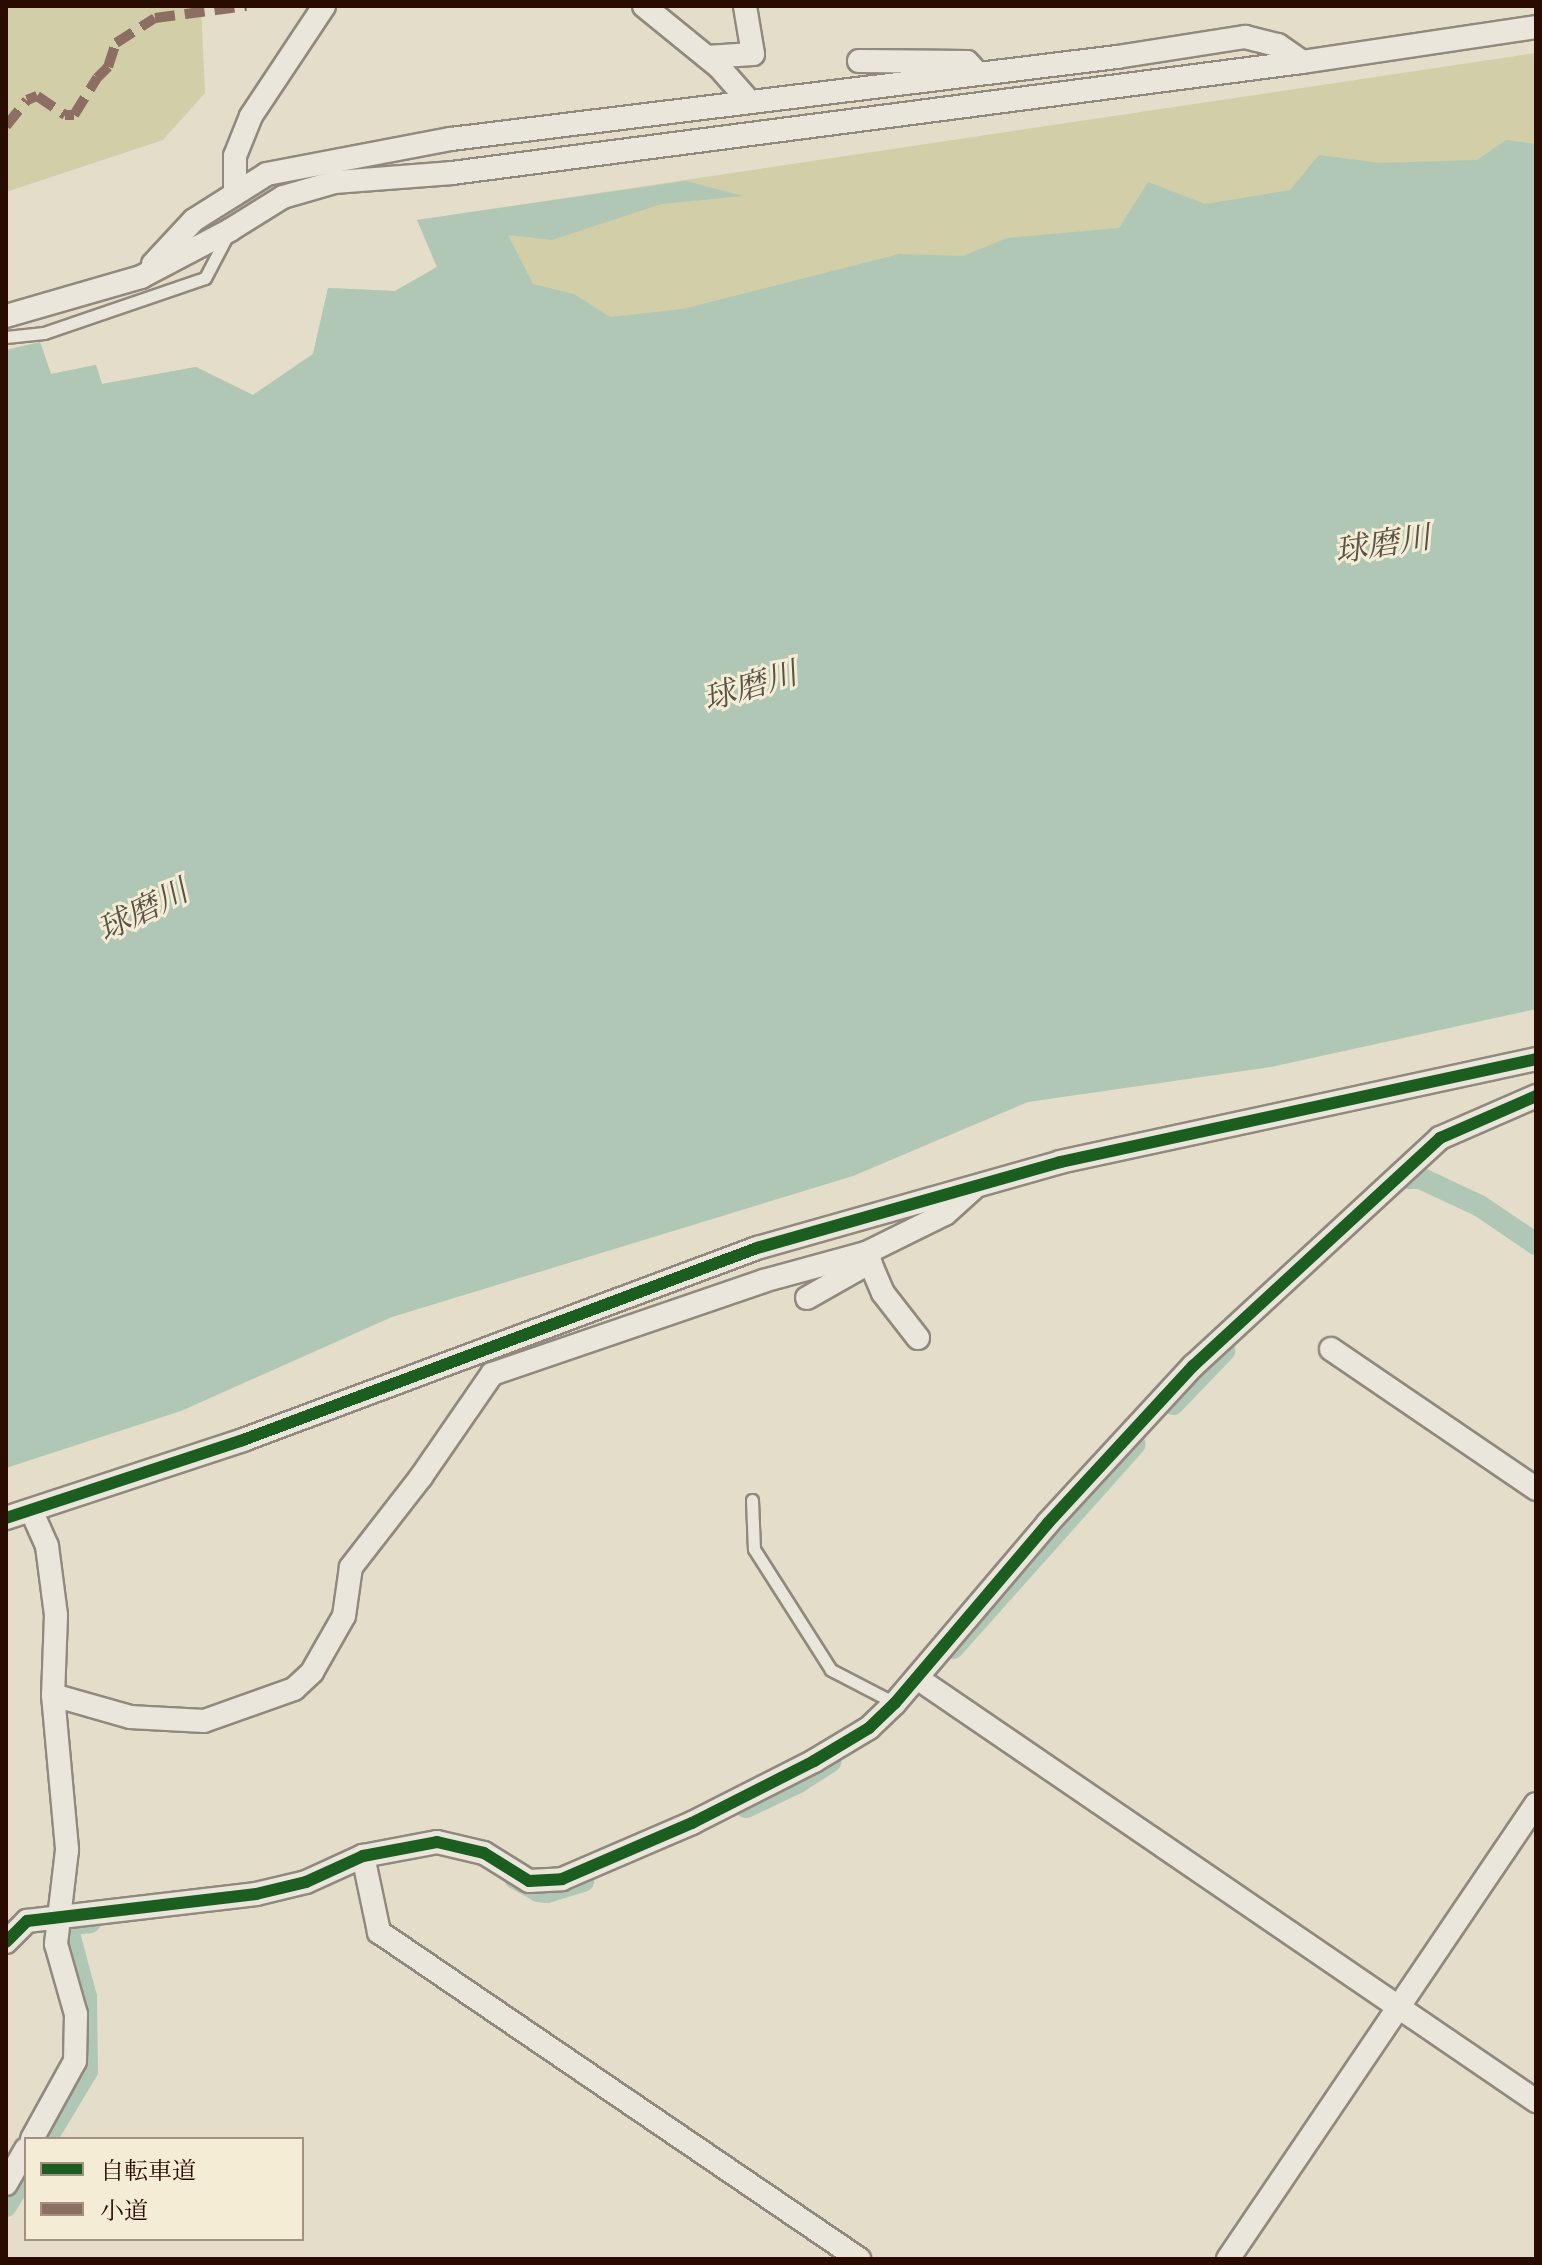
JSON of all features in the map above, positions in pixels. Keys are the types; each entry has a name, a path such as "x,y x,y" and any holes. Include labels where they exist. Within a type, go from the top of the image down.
{"street":[{"path":"235,194 235,156 251,116 324,6"},
{"path":"644,6 707,57 749,101"},
{"path":"707,57 753,54 745,6"},
{"path":"6,316 141,277 230,230 283,197 335,182 452,173 1302,62 1536,27"},
{"path":"141,277 194,220 267,174 451,139 1245,37 1278,45 1302,62"},
{"path":"859,61 967,62 979,73"},
{"path":"6,1518 243,1440 757,1248 1060,1162 1536,1059"},
{"path":"6,1942 27,1921 256,1894 306,1882 363,1856 437,1842 484,1853 529,1881 562,1879 692,1823 814,1761 869,1728 895,1703 1048,1523 1204,1356 1440,1138 1536,1096"},
{"path":"807,1298 868,1257 945,1214 977,1186"},
{"path":"868,1257 883,1293 918,1338"},
{"path":"53,1695 130,1717 204,1721 294,1689 312,1672 344,1616 351,1567 421,1477 492,1374 763,1281 868,1257"},
{"path":"1331,1349 1536,1489"},
{"path":"31,1510 47,1546 54,1601 53,1695 67,1850 56,1944 76,2014 75,2061 33,2137"},
{"path":"917,1678 1536,2101"},
{"path":"1228,2259 1536,1804"},
{"path":"363,1856 379,1932 388,1940 859,2259"},
{"path":"6,2184 24,2152"}],"lane":[{"path":"6,337 44,333 205,278 230,230"},
{"path":"752,1500 754,1549 831,1670 895,1703"}],"shaded area":[{"path":"6,6 201,6 205,93 163,140 6,192"},
{"path":"1536,53 1536,248 188,524 6,350 40,342 51,374 96,365 102,384 196,367 253,395 313,354 328,288 395,291 437,267 417,220"}],"water":[{"name":"球磨川","path":"1506,140 1536,144 1536,1009 1271,1067 1028,1102 853,1176 392,1317 181,1411 6,1468 6,350 40,342 51,374 96,365 102,384 196,367 253,395 313,354 328,288 395,291 437,267 417,220 686,181 743,196 661,204 552,240 508,235 533,284 574,294 610,317 683,309 899,254 963,256 1007,238 1119,228 1148,182 1205,204 1290,190 1319,155 1380,163 1477,160"}],"waterway":[{"path":"1387,1189 1398,1178 1420,1178 1480,1206 1536,1244"},
{"path":"1173,1404 1224,1351"},
{"path":"953,1648 1135,1444"},
{"path":"746,1807 797,1783 831,1761"},
{"path":"515,1878 538,1891 547,1892 583,1881"},
{"path":"47,2137 87,2071 86,1997 68,1930 69,1924 90,1922"},
{"path":"6,2206 24,2176"}],"marked path":[{"path":"6,126 27,100 37,96 65,115 74,115 97,78 108,67 116,43 155,18 246,6"}],"cycle path":[{"path":"6,1518 243,1440 757,1248 1060,1162 1536,1059"},
{"path":"6,1942 27,1921 256,1894 306,1882 363,1856 437,1842 484,1853 529,1881 562,1879 692,1823 814,1761 869,1728 895,1703 1048,1523 1193,1366 1440,1138 1536,1096"}]}
